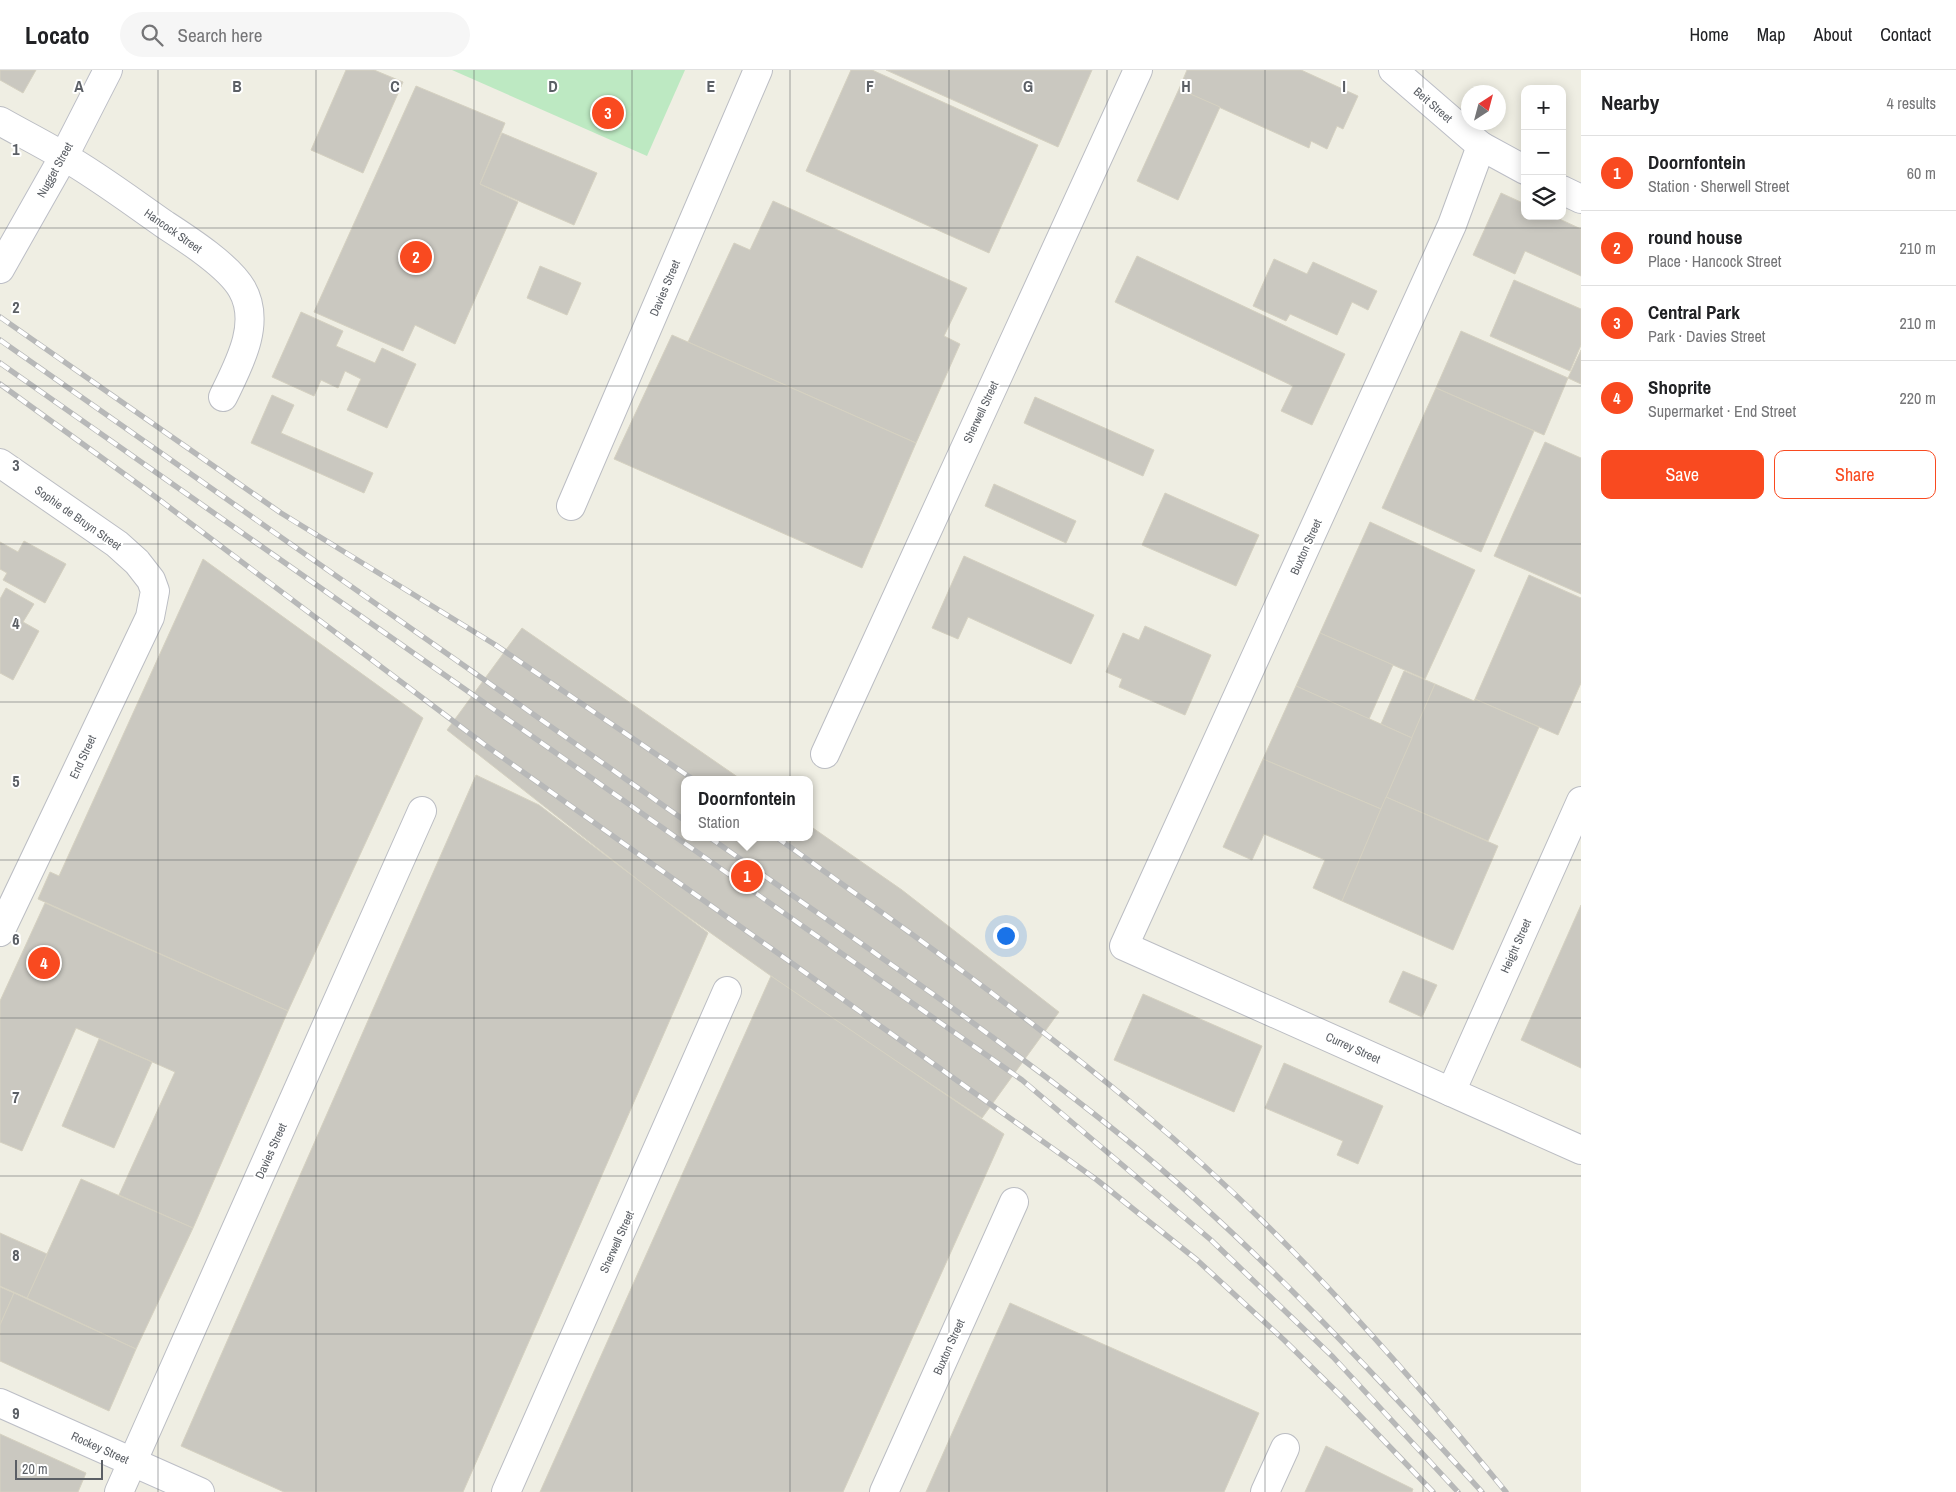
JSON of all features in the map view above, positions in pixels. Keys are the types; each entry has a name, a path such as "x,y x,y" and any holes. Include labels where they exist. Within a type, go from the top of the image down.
{"street":[{"name":"Nugget Street","path":"0,269 64,156 108,70"},
{"name":"Davies Street","path":"571,506 758,70"},
{"name":"Sherwell Street","path":"825,754 1138,70"},
{"name":"Beit Street","path":"1393,70 1481,146 1521,168"},
{"name":"Hancock Street","path":"0,121 64,156 190,241 219,264 242,289 248,310 249,334 241,359 223,397"},
{"name":"Buxton Street","path":"1124,946 1452,225 1481,146"},
{"path":"1566,192 1581,199"},
{"name":"Sophie de Bruyn Street","path":"0,462 117,544 137,562 151,580"},
{"name":"End Street","path":"0,932 150,617 155,591 151,580"},
{"name":"Height Street","path":"1451,1092 1581,801"},
{"name":"Davies Street","path":"119,1492 422,810"},
{"name":"Currey Street","path":"1124,946 1581,1150"},
{"name":"Sherwell Street","path":"506,1492 727,991"},
{"name":"Buxton Street","path":"884,1492 1014,1202"},
{"name":"Rockey Street","path":"0,1403 200,1492"},
{"path":"1265,1492 1285,1448"}],"green space":[{"path":"452,70 685,70 647,156"}],"building":[{"path":"0,70 36,70 23,93 0,80"},
{"path":"346,70 374,70 403,82 363,173 311,150"},
{"path":"851,70 872,70 1038,145 989,253 806,171"},
{"path":"886,70 1092,70 1058,147"},
{"path":"1187,70 1301,70 1358,96 1343,129 1337,126 1327,149 1311,141 1309,148 1179,89"},
{"path":"416,86 505,123 480,184 518,202 455,344 415,325 403,351 314,312"},
{"path":"1179,89 1220,107 1178,200 1137,181"},
{"path":"502,133 597,173 574,225 480,184"},
{"path":"1501,193 1521,202 1521,220 1562,220 1581,229 1581,276 1525,251 1515,274 1473,255"},
{"path":"773,201 967,288 944,336 960,344 916,443 688,342 734,243 750,250"},
{"path":"1137,256 1345,354 1312,425 1281,411 1293,386 1115,302"},
{"path":"1274,259 1307,274 1313,262 1377,291 1368,310 1352,302 1337,335 1290,314 1286,321 1253,306"},
{"path":"540,266 581,283 567,315 527,298"},
{"path":"1514,280 1581,309 1581,345 1570,371 1490,336"},
{"path":"301,312 343,331 336,346 375,363 382,348 416,364 387,428 347,410 361,379 345,371 338,388 321,380 314,396 272,377"},
{"path":"1461,331 1568,378 1544,435 1436,388"},
{"path":"672,335 916,443 862,568 614,459"},
{"path":"1581,350 1581,384 1568,378"},
{"path":"1436,388 1534,431 1481,552 1382,508"},
{"path":"272,395 294,405 281,433 373,473 364,493 251,443"},
{"path":"1035,397 1154,450 1143,476 1024,423"},
{"path":"1545,442 1581,458 1581,594 1494,556"},
{"path":"994,484 1076,521 1066,543 985,506"},
{"path":"1165,493 1259,535 1236,586 1142,545"},
{"path":"1370,522 1475,570 1425,679 1320,633"},
{"path":"24,541 66,564 45,603 3,580 7,573 0,569 0,542 18,552"},
{"path":"964,556 1094,615 1071,664 968,617 958,639 932,628"},
{"path":"203,559 423,718 288,1011 38,899 50,872 59,876"},
{"path":"1529,575 1581,598 1581,683 1558,735 1475,699"},
{"path":"6,588 34,604 23,622 39,631 13,680 0,673 0,599"},
{"path":"1145,626 1211,655 1185,715 1119,687 1122,679 1106,672 1123,633 1139,640"},
{"path":"522,628 736,776 681,776 681,841 813,841 813,828 902,890 1059,1012 982,1118 816,1008 656,894 447,730"},
{"path":"1320,633 1393,665 1369,719 1296,686"},
{"path":"1404,671 1435,684 1412,738 1381,724"},
{"path":"1435,684 1539,727 1488,841 1386,797"},
{"path":"1296,686 1412,738 1381,809 1263,759"},
{"path":"1263,759 1381,809 1342,901 1313,888 1325,860 1264,834 1252,860 1223,847"},
{"path":"476,775 539,805 708,933 463,1492 284,1492 181,1446"},
{"path":"1386,797 1498,846 1453,950 1342,901"},
{"path":"45,903 288,1011 193,1228 119,1195 175,1072 76,1028 22,1151 0,1142 0,1001"},
{"path":"1581,905 1581,1068 1521,1040"},
{"path":"1403,971 1437,985 1422,1017 1389,1002"},
{"path":"771,976 1004,1134 843,1492 540,1492"},
{"path":"1143,994 1262,1046 1234,1112 1114,1060"},
{"path":"99,1039 152,1062 114,1148 62,1126"},
{"path":"1284,1063 1383,1106 1358,1164 1337,1155 1343,1141 1265,1108"},
{"path":"81,1179 193,1228 136,1349 27,1298"},
{"path":"0,1233 47,1254 27,1298 0,1286"},
{"path":"0,1287 14,1293 0,1325"},
{"path":"14,1293 136,1349 109,1411 0,1361 0,1325"},
{"path":"1010,1303 1259,1413 1224,1492 926,1492"},
{"path":"0,1434 86,1473 78,1492 0,1492"},
{"path":"1326,1446 1413,1489 1412,1492 1305,1492"}],"railway":[{"path":"0,317 281,513 494,644 688,776"},
{"path":"0,340 681,818"},
{"path":"0,363 681,841"},
{"path":"0,384 145,489 485,745 1097,1180 1197,1260 1284,1340 1343,1398 1433,1492"},
{"path":"681,841 1022,1080 1211,1240 1333,1357 1458,1492"},
{"path":"715,841 1022,1059 1123,1137 1264,1263 1397,1399 1482,1492"},
{"path":"782,841 1007,1004 1096,1074 1190,1153 1239,1198 1332,1292 1421,1391 1506,1492"}],"place":[{"name":"Central Park","path":"608,113"},
{"name":"round house","path":"416,257"},
{"name":"Doornfontein","path":"747,876"},
{"name":"Shoprite","path":"44,963"}]}
